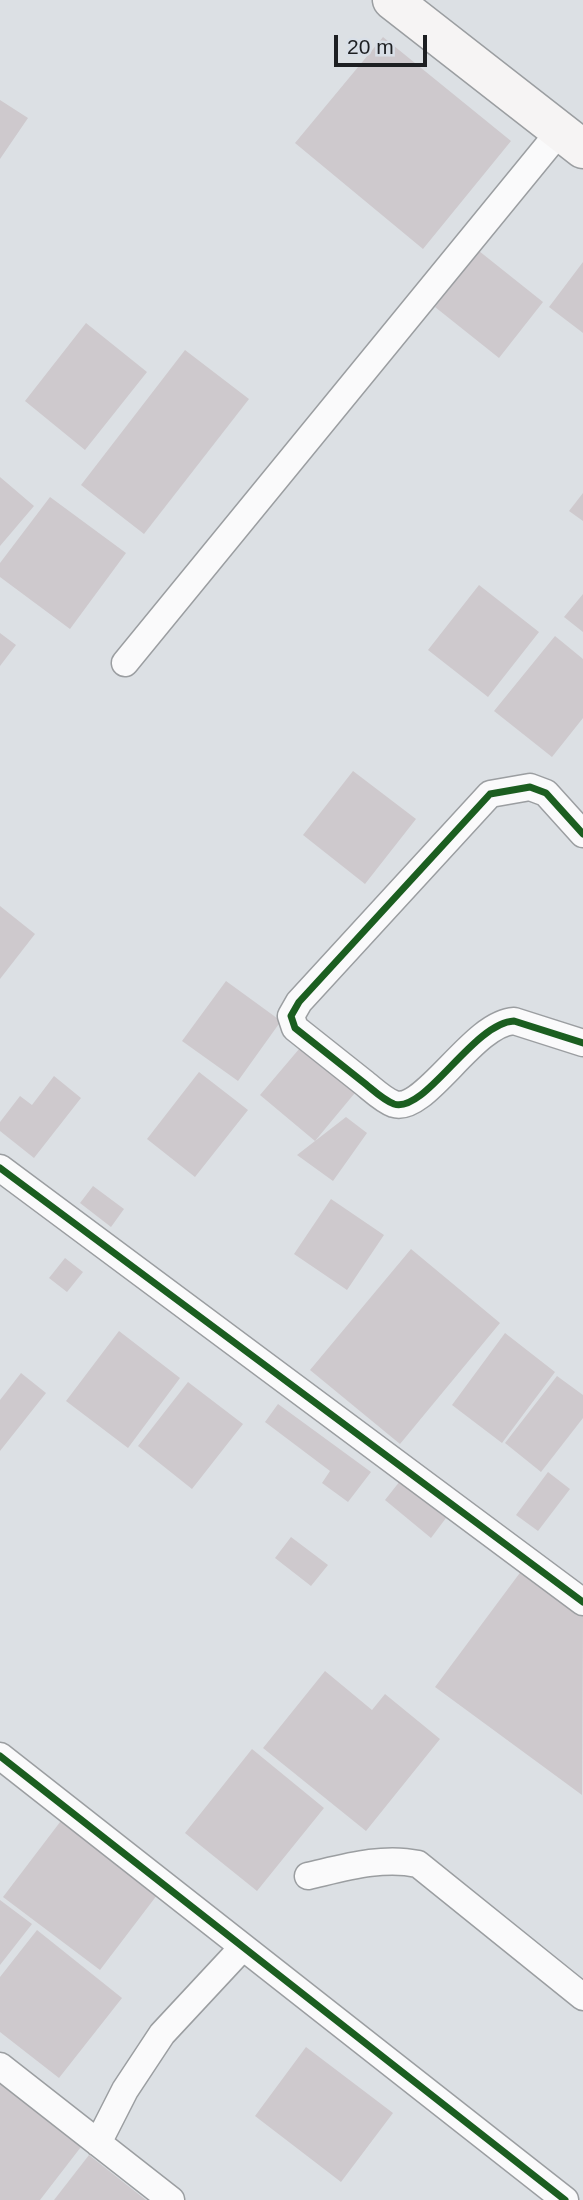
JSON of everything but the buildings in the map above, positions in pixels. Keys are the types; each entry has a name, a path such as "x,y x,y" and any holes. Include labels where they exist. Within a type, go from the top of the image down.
{"main road":[{"path":"392,0 572,140"}],"street":[{"path":"125,663 572,140"},
{"path":"583,834 546,793 530,787 490,794 299,1002 290,1016 295,1028 394,1104 413,1102 489,1029 505,1021 514,1021 583,1043"},
{"path":"0,1168 583,1602"},
{"path":"0,1756 565,2200"},
{"path":"308,1876 392,1861 418,1864 583,1997"},
{"path":"98,2143 125,2090 162,2034 243,1947"},
{"path":"0,2066 171,2200"}],"cycle path":[{"path":"583,834 546,793 530,787 490,794 299,1002 291,1016 295,1028 394,1104 406,1103 420,1096 482,1036 498,1026 514,1021 583,1043"},
{"path":"0,1168 583,1602"},
{"path":"0,1756 565,2200"}]}
